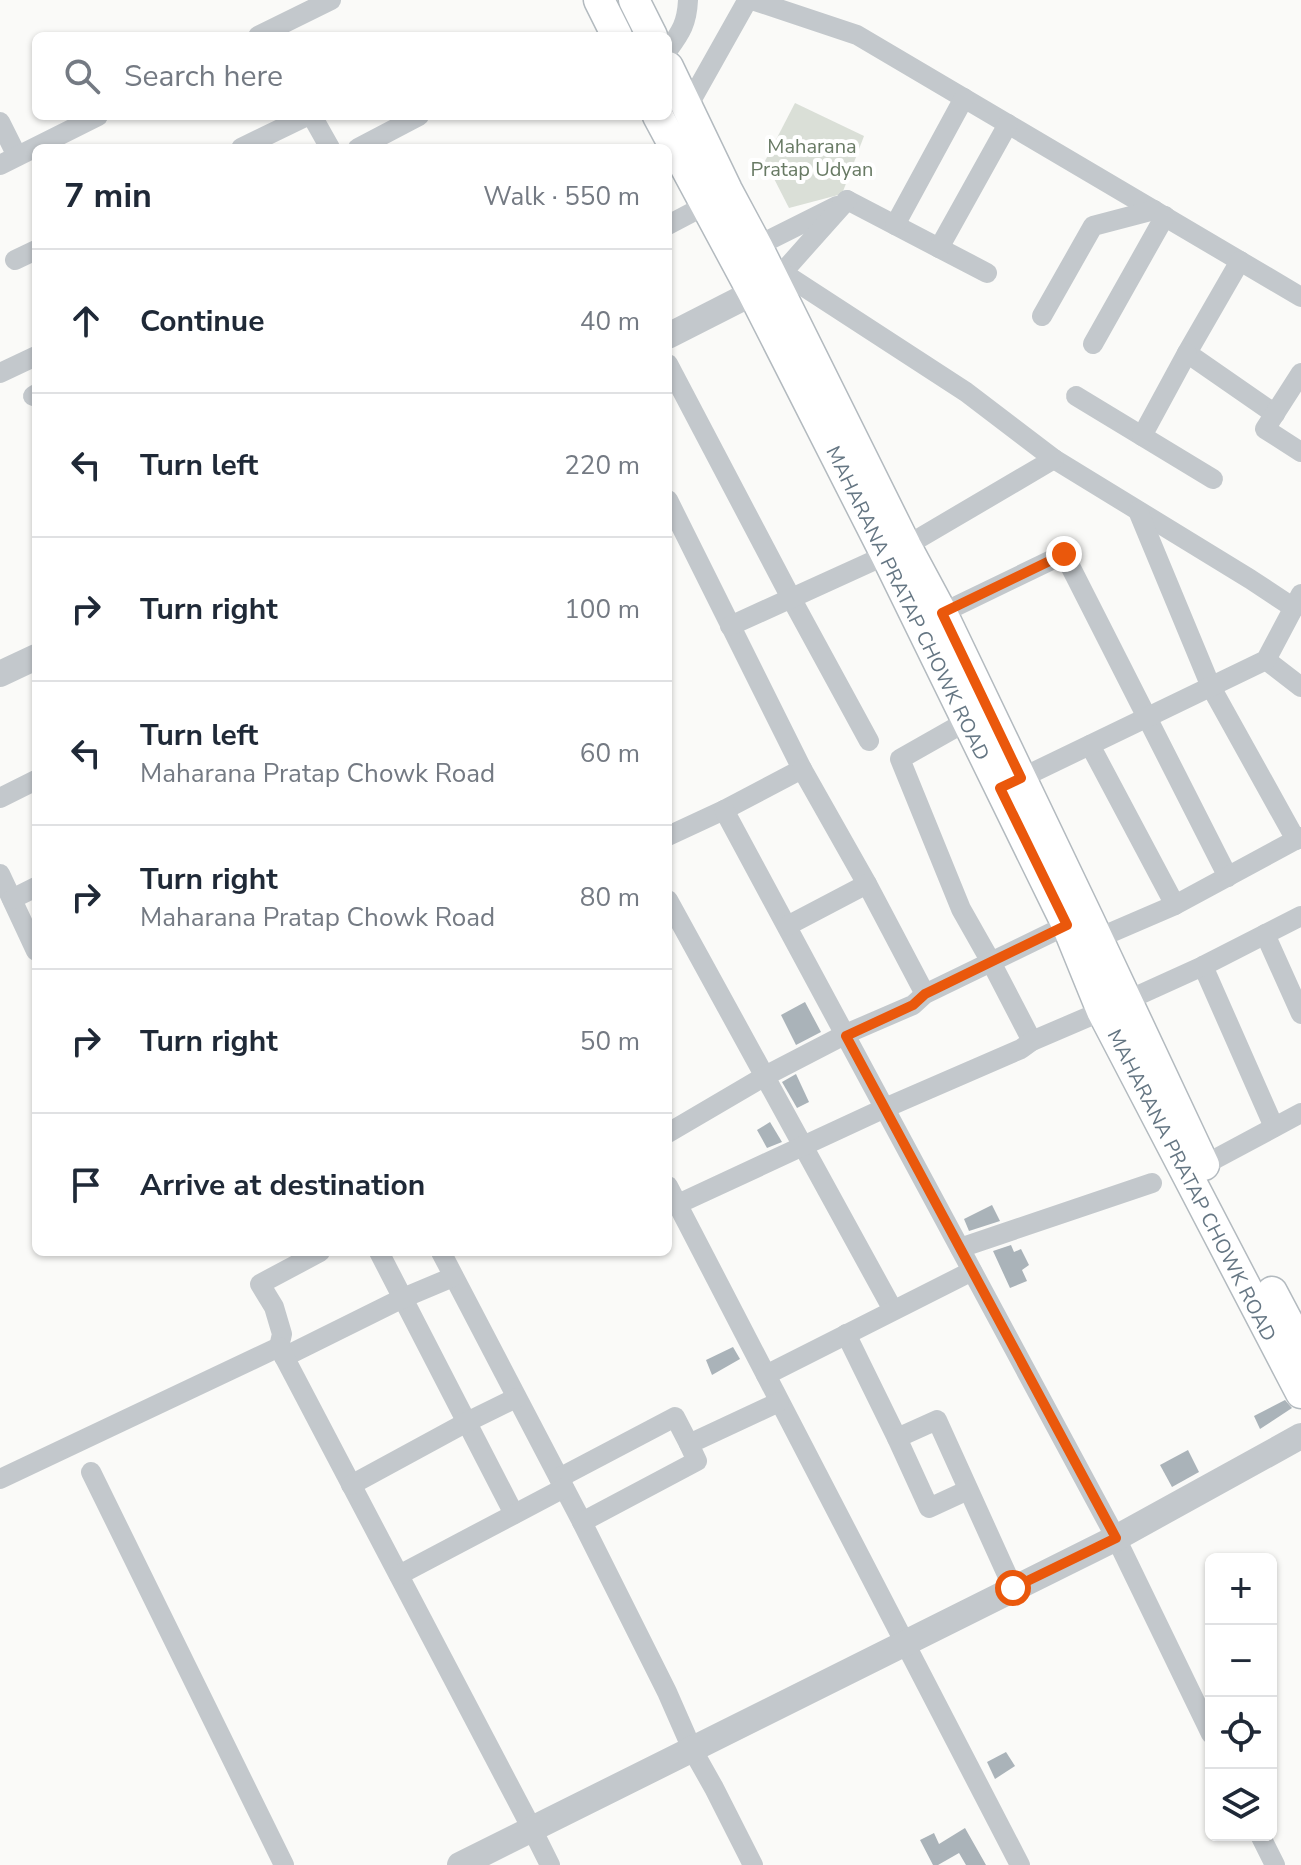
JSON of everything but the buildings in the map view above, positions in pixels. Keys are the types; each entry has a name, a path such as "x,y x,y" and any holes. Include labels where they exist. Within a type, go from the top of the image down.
{"main road":[{"path":"599,0 615,32"},
{"path":"634,0 650,32"},
{"name":"MAHARANA PRATAP CHOWK ROAD","path":"672,75 757,246 770,283 896,551 967,721 1011,783 1096,939 1115,1006 1301,1393"},
{"name":"MAHARANA PRATAP CHOWK ROAD","path":"672,148 706,205 770,283"},
{"name":"MAHARANA PRATAP CHOWK ROAD","path":"896,551 942,613 1067,925 1204,1165 1301,1347"}],"street":[{"path":"271,32 331,0"},
{"path":"672,45 683,30 688,0"},
{"path":"688,106 747,1 755,1 857,35 1301,297"},
{"path":"895,225 964,98"},
{"path":"41,144 90,120"},
{"path":"250,144 301,120"},
{"path":"312,120 328,144"},
{"path":"366,144 411,120"},
{"path":"0,122 8,160 32,148"},
{"path":"939,248 1008,124"},
{"path":"847,200 987,273"},
{"path":"757,246 847,200"},
{"path":"672,334 770,283 847,200"},
{"path":"672,223 706,205"},
{"path":"1042,316 1093,226 1160,213"},
{"path":"1093,344 1160,213"},
{"path":"15,260 32,252"},
{"path":"1142,436 1240,261"},
{"path":"770,283 966,392 1054,459 1250,579 1297,601 1266,660 1011,783"},
{"path":"1187,353 1275,414"},
{"path":"0,373 32,358"},
{"path":"672,372 869,741"},
{"path":"1301,373 1265,429 1301,452"},
{"path":"1076,396 1213,479"},
{"path":"730,626 896,551 1054,459"},
{"path":"672,508 802,769 925,994"},
{"path":"1096,939 1175,905 1299,838 1211,687 1138,511"},
{"path":"942,613 1064,554 1228,877"},
{"path":"0,674 32,659"},
{"path":"1266,660 1301,687"},
{"path":"967,721 900,759 961,909 1032,1041"},
{"path":"1090,745 1175,905"},
{"path":"672,834 802,769"},
{"path":"0,798 32,782"},
{"path":"724,810 1116,1538 1205,1722"},
{"path":"0,874 32,942"},
{"path":"787,926 867,884"},
{"path":"12,899 32,889"},
{"path":"672,913 893,1310"},
{"path":"678,1204 1203,966 1301,916"},
{"path":"672,1131 765,1076 913,1005 925,994 1067,925"},
{"path":"1265,934 1301,1014"},
{"path":"1203,966 1274,1127"},
{"path":"1204,1165 1301,1113"},
{"path":"960,1248 1152,1183"},
{"path":"672,1193 1020,1865"},
{"path":"312,1256 260,1284 274,1307 282,1334 281,1352 550,1865"},
{"path":"381,1256 514,1514"},
{"path":"443,1256 582,1522 692,1749 753,1865"},
{"path":"766,1375 972,1271"},
{"path":"0,1479 453,1277"},
{"path":"846,1334 929,1508 968,1490"},
{"path":"351,1485 516,1398"},
{"path":"689,1444 779,1402"},
{"path":"399,1575 514,1514 675,1417 697,1461 582,1522"},
{"path":"897,1438 937,1420 1013,1588"},
{"path":"460,1865 1116,1538 1301,1436"},
{"path":"91,1472 284,1865"},
{"path":"1263,1841 1275,1865"}],"green space":[{"name":"Maharana Pratap Udyan","path":"795,103 864,136 842,194 789,208 765,161"}],"route":[{"path":"1013,1588 1116,1538 846,1036 1067,925 1000,788 1021,778 942,613 1064,554"}]}
